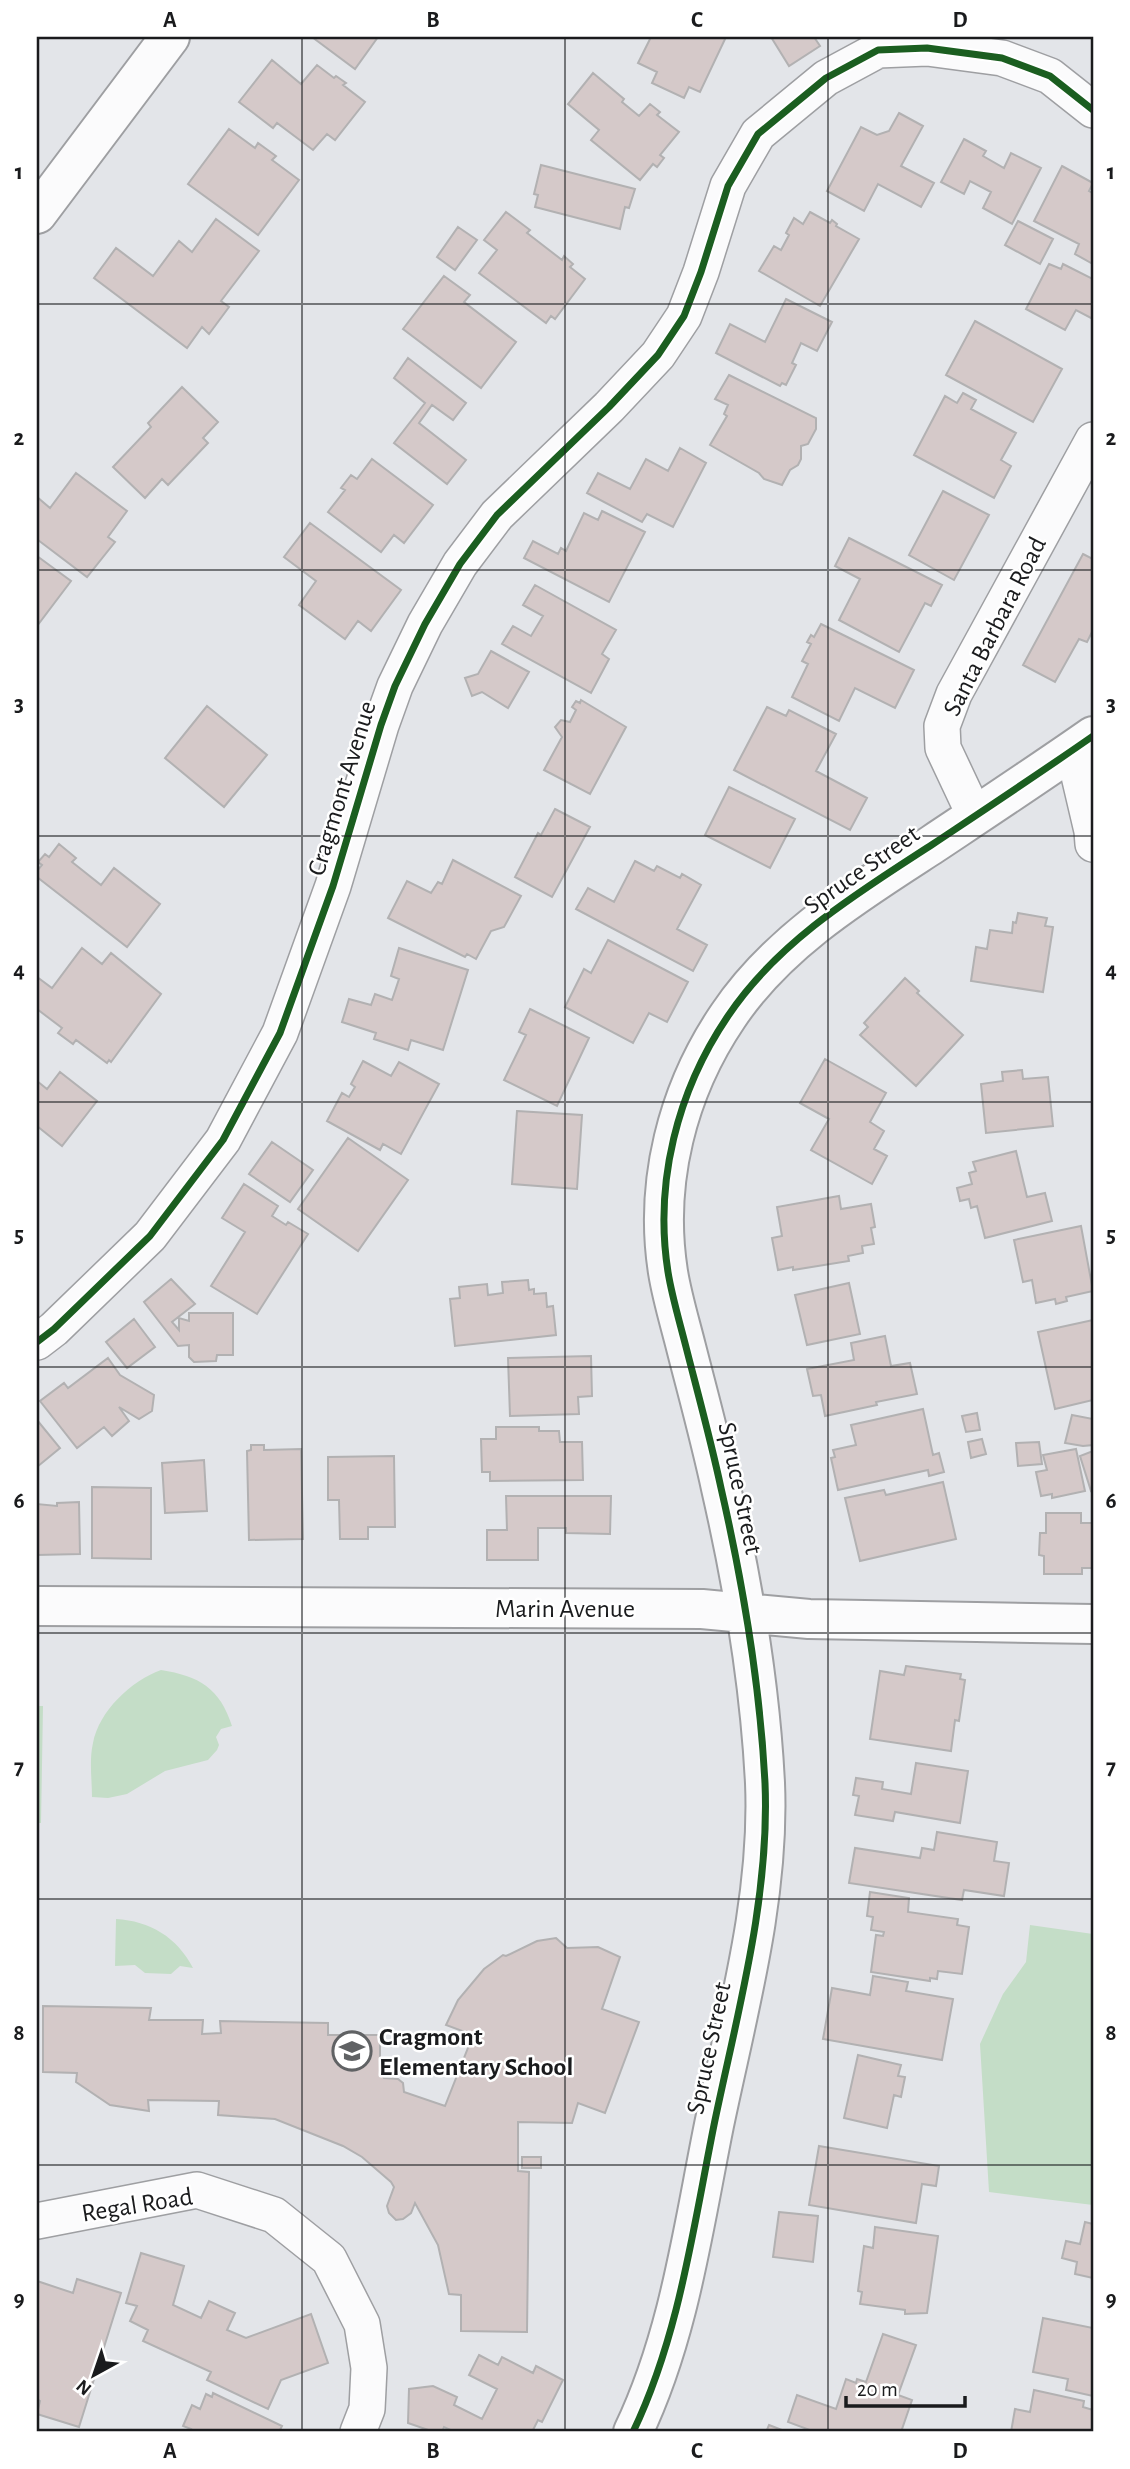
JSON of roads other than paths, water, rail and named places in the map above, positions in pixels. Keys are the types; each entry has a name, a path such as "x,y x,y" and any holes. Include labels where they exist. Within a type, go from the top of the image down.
{"street":[{"path":"37,214 170,37"},
{"path":"877,43 1002,58 1050,76 1089,104 1093,110"},
{"name":"Cragmont Avenue","path":"37,1342 54,1329 150,1236 223,1140 280,1033 333,886 381,724 395,686 425,624 460,564 497,514 609,407 658,355 684,316 728,186 758,134 826,78 877,43"},
{"name":"Santa Barbara Road","path":"975,816 943,748 943,726 954,694 1093,440"},
{"path":"1083,743 1093,844"},
{"name":"Spruce Street","path":"633,2432 654,2386 676,2312 750,1948 765,1832 765,1782 756,1686 744,1612 720,1484 668,1273 662,1212 667,1162 684,1100 727,1016 750,985 808,931 864,889 1083,743"},
{"name":"Marin Avenue","path":"37,1606 688,1609 809,1619 1093,1624"},
{"name":"Regal Road","path":"37,2221 197,2190 274,2215 329,2259 362,2324 369,2368 367,2409 358,2432"}],"place":[{"name":"Cragmont Elementary School","path":"352,2051"}]}
